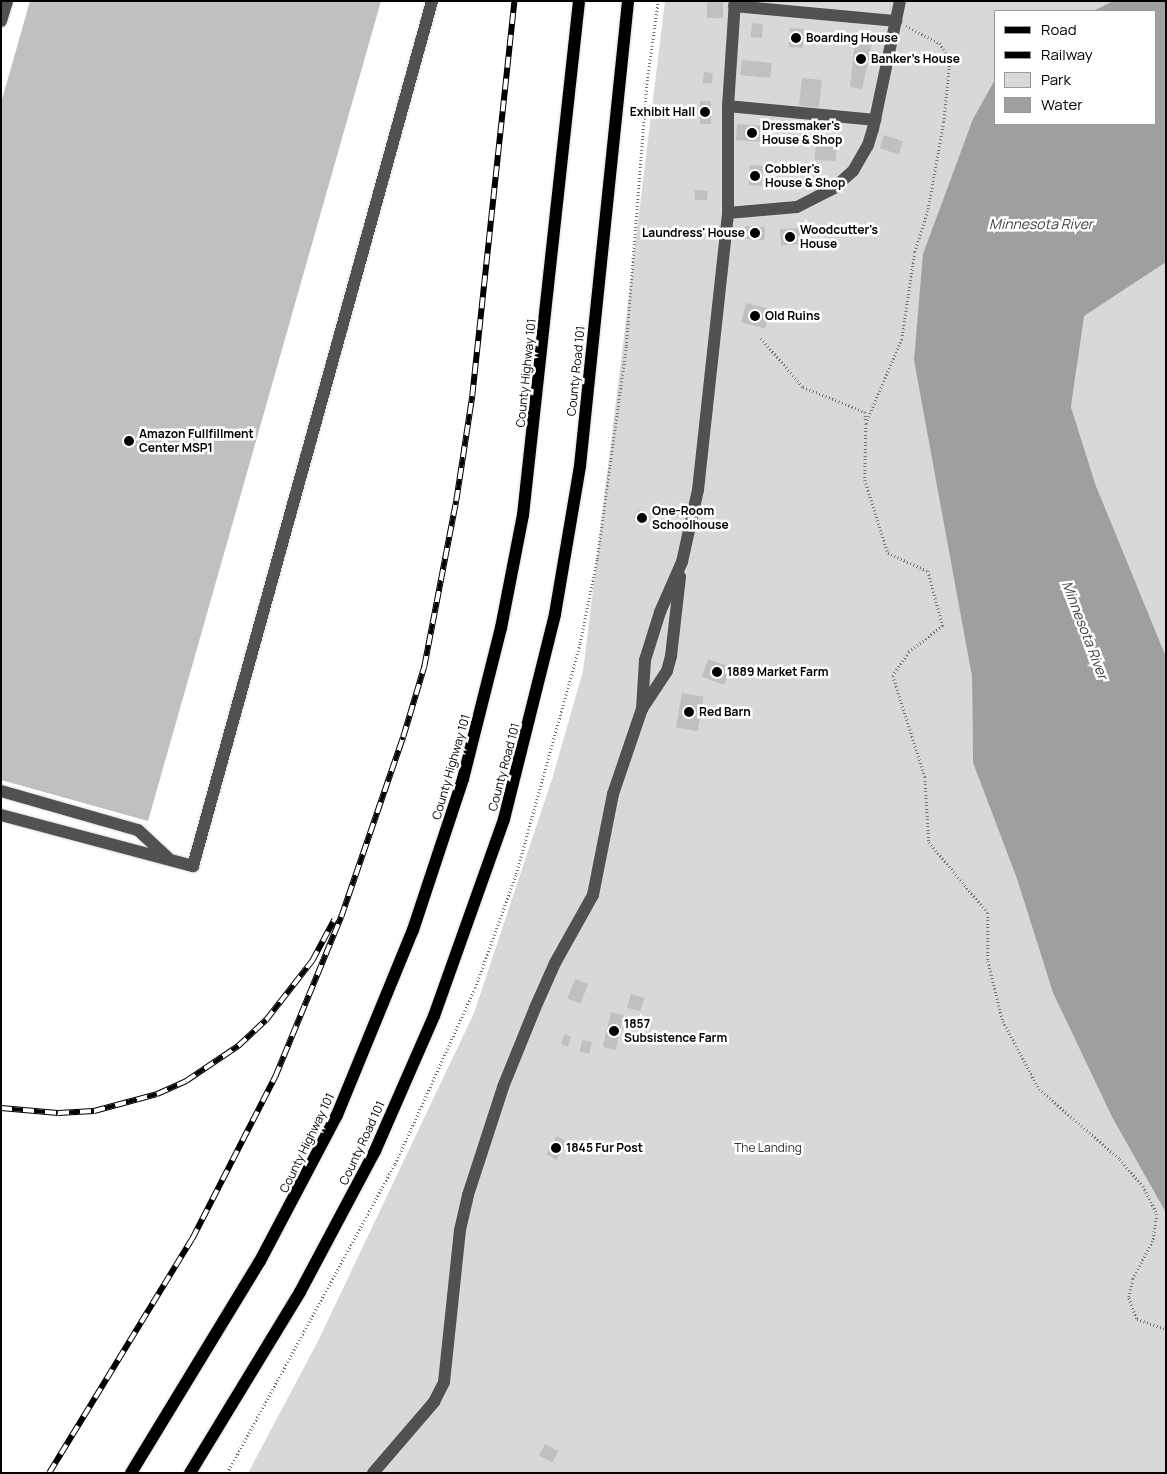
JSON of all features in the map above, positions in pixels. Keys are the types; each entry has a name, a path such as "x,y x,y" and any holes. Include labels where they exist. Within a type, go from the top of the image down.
{"main road":[{"name":"County Highway 101","path":"131,1473 260,1261 337,1115 407,946 463,779 501,628 526,490 579,1"},
{"name":"County Road 101","path":"190,1473 300,1292 374,1151 434,1016 504,819 555,614 580,466 628,1"}],"lane":[{"path":"1,21 7,1"},
{"path":"1,815 193,866 432,1"},
{"path":"728,213 785,210 834,188 860,160 875,120 900,1"},
{"path":"373,1473 434,1402 444,1382 460,1230 468,1195 503,1087 535,1008 555,963 593,895 613,794 642,709 667,671 671,656 682,562 698,490 728,213 728,106 735,4 896,20"},
{"path":"728,106 875,120"},
{"path":"642,709 645,660 660,612 682,562"},
{"path":"1,791 138,830 169,859"}],"path":[{"path":"866,424 902,339 915,252 928,210 944,122 950,62 947,50 940,43 896,20"},
{"path":"761,338 803,387 865,412 865,480 880,532 888,553 928,570 943,626 909,652 893,676 925,777 929,842 988,913 988,961 1004,1021 1039,1090 1120,1159 1143,1186 1157,1214 1153,1241 1135,1272 1129,1298 1137,1319 1166,1329"}],"green space":[{"name":"The Landing","path":"665,1 1113,1 1095,10 994,10 994,100 952,566 972,677 973,763 1017,879 1053,993 1112,1117 1166,1213 1166,1473 248,1473 318,1341 474,1013 553,776 583,671"},
{"path":"1166,27 1166,666 1096,486 1071,407 1077,366 1065,221 1157,125"}],"water":[{"name":"Minnesota River","path":"1113,1 1166,1 1166,262 1084,316 1071,407 1096,486 1166,657 1166,1213 1112,1117 1053,993 1017,879 973,763 972,677 914,360 923,254 973,119 994,82 994,125 1157,125 1157,10 1095,10"}],"building":[{"name":"Amazon Fullfillment Center MSP1","path":"30,1 381,1 148,821 1,780 1,103"},
{"path":"707,1 723,1 723,18 707,18"},
{"path":"752,23 763,24 762,38 751,37"},
{"name":"Boarding House","path":"790,28 804,29 803,48 789,47"},
{"name":"Banker's House","path":"855,41 872,44 862,89 850,87"},
{"path":"742,60 772,63 770,78 740,75"},
{"name":"Exhibit Hall","path":"704,72 713,73 712,84 703,83"},
{"path":"802,78 822,80 819,111 799,109"},
{"name":"Exhibit Hall","path":"700,101 711,101 711,124 700,124"},
{"name":"Dressmaker's House & Shop","path":"737,124 769,126 768,142 736,140"},
{"path":"884,135 903,141 899,154 880,148"},
{"path":"816,138 837,139 836,161 815,160"},
{"name":"Cobbler's House & Shop","path":"750,165 763,166 762,186 749,185"},
{"path":"695,190 708,191 707,200 695,200"},
{"name":"Laundress' House","path":"745,226 765,227 764,240 744,239"},
{"name":"Woodcutter's House","path":"799,228 800,244 781,245 780,229"},
{"name":"Old Ruins","path":"746,303 770,309 765,328 741,322"},
{"name":"One-Room Schoolhouse","path":"638,510 650,517 646,525 634,518"},
{"name":"1889 Market Farm","path":"708,659 731,667 725,685 702,677"},
{"name":"Red Barn","path":"682,693 704,697 698,731 676,727"},
{"path":"575,979 588,984 581,1004 567,999"},
{"path":"631,994 644,998 640,1011 627,1007"},
{"name":"1857 Subsistence Farm","path":"611,1012 624,1015 616,1050 603,1047"},
{"path":"565,1034 571,1037 568,1047 561,1044"},
{"path":"582,1040 592,1042 590,1054 580,1052"},
{"name":"1845 Fur Post","path":"557,1136 567,1142 556,1160 546,1154"},
{"path":"545,1444 558,1451 552,1463 539,1455"}],"railway":[{"path":"49,1473 192,1239 275,1077 341,917 403,737 424,667 456,501 472,396 514,1"},
{"path":"1,1108 58,1113 94,1111 157,1094 186,1081 238,1046 266,1020 312,961 334,920"}],"place":[{"name":"Boarding House","path":"796,38"},
{"name":"Banker's House","path":"861,59"},
{"name":"Exhibit Hall","path":"705,112"},
{"name":"Dressmaker's House & Shop","path":"752,133"},
{"name":"Cobbler's House & Shop","path":"755,176"},
{"name":"Laundress' House","path":"755,233"},
{"name":"Woodcutter's House","path":"790,237"},
{"name":"Old Ruins","path":"755,316"},
{"name":"Amazon Fullfillment Center MSP1","path":"129,441"},
{"name":"One-Room Schoolhouse","path":"642,518"},
{"name":"1889 Market Farm","path":"717,672"},
{"name":"Red Barn","path":"689,712"},
{"name":"1857 Subsistence Farm","path":"614,1031"},
{"name":"1845 Fur Post","path":"556,1148"}]}
